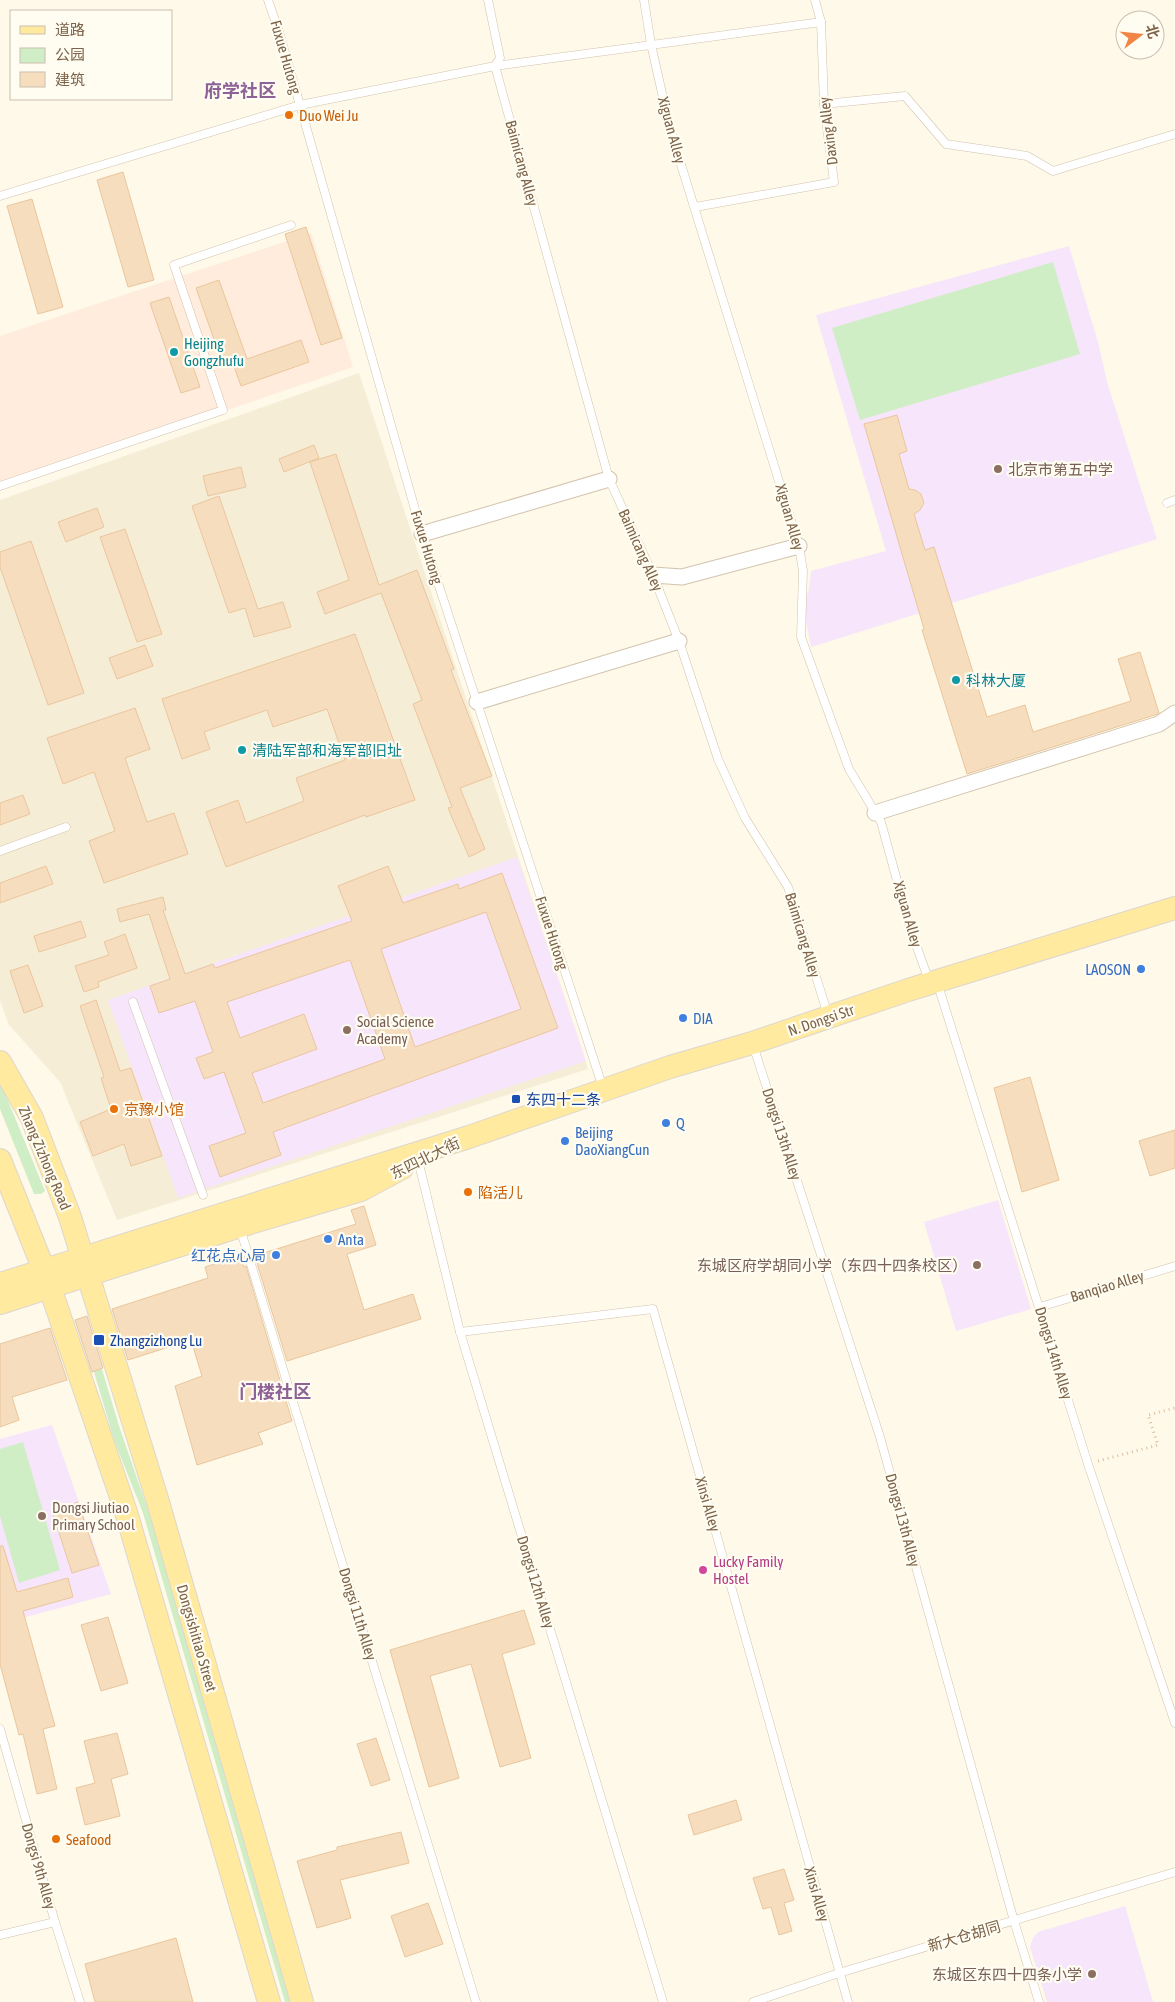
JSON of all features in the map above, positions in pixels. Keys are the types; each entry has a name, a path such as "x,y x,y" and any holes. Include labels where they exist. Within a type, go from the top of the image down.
{"main road":[{"name":"N. Dongsi Str","path":"468,1137 670,1067 752,1043 933,983 1175,908"},
{"name":"Zhang Zizhong Road","path":"0,1062 32,1118 70,1217 85,1266"},
{"name":"东四北大街","path":"0,1284 47,1278 468,1137"},
{"name":"东四北大街","path":"85,1266 240,1226 360,1190 468,1137"},
{"path":"0,1160 47,1278 126,1512 269,2002"},
{"name":"Dongsishitiao Street","path":"85,1266 158,1502 302,2002"},
{"name":"东四北大街","path":"0,1303 47,1278"}],"street":[{"path":"422,534 609,479"},
{"path":"653,575 682,577 799,546"},
{"path":"477,702 679,641"},
{"path":"875,814 1159,724 1175,713"}],"lane":[{"name":"Fuxue Hutong","path":"268,0 280,35 422,534 603,1090"},
{"name":"Baimicang Alley","path":"488,0 500,58 496,66 609,479 653,575 679,641 718,759 745,818 788,887 828,1017"},
{"name":"Xiguan Alley","path":"644,0 651,44 670,128 799,546 804,571 801,638 849,769 881,822 910,928 933,983"},
{"name":"Daxing Alley","path":"694,207 834,182 824,104 821,22 815,0"},
{"path":"0,196 300,105 496,66 821,22"},
{"path":"824,104 905,96 946,144 1027,156 1053,171 1175,134"},
{"path":"0,486 224,410 174,265 291,224"},
{"path":"0,850 66,827"},
{"name":"Dongsi 14th Alley","path":"933,983 1040,1307 1088,1464 1175,1723"},
{"path":"133,1002 203,1195"},
{"name":"Dongsi 13th Alley","path":"752,1043 880,1437 1014,1921 1039,2002"},
{"name":"Dongsi 12th Alley","path":"418,1160 460,1332 663,2002"},
{"name":"Dongsi 11th Alley","path":"240,1226 476,2002"},
{"name":"Banqiao Alley","path":"1040,1307 1175,1266"},
{"name":"Xinsi Alley","path":"460,1332 653,1309 839,1973"},
{"name":"Dongsi 9th Alley","path":"0,1730 80,2002"},
{"name":"新大仓胡同","path":"753,2002 839,1973 1175,1872"},
{"path":"0,1935 55,1922"},
{"path":"839,1973 848,2002"}],"path":[{"path":"1088,1464 1158,1445 1148,1415 1175,1408"}],"shaded area":[{"name":"Heijing Gongzhufu","path":"311,233 353,367 0,488 0,336"},
{"name":"北京市第五中学","path":"1069,246 1098,342 1107,382 1157,539 811,647 804,610 811,571 886,551 816,315"},
{"name":"清陆军部和海军部旧址","path":"359,373 588,1069 117,1220 60,1082 9,1025 0,1001 0,500"},
{"name":"Social Science Academy","path":"517,857 586,1061 178,1198 108,1000"},
{"name":"东城区府学胡同小学（东四十四条校区）","path":"998,1200 1031,1309 956,1331 924,1222"},
{"name":"Dongsi Jiutiao Primary School","path":"52,1425 111,1594 0,1624 0,1439"},
{"name":"东城区东四十四条小学","path":"1125,1906 1153,2002 1047,2002 1030,1947 1033,1938 1038,1932"}],"green space":[{"path":"1053,262 1080,354 860,420 832,328"},
{"path":"0,1081 45,1191 41,1194 34,1194 0,1109"},
{"path":"87,1319 119,1426 156,1533 292,2002 285,2002 143,1513 114,1440 79,1321"},
{"path":"23,1442 60,1570 19,1583 0,1516 0,1449"}],"building":[{"path":"123,172 154,280 128,287 97,180"},
{"path":"32,199 63,307 38,314 7,206"},
{"path":"306,227 342,338 321,345 285,234"},
{"path":"219,280 247,359 301,340 309,362 241,386 232,361 223,365 196,288"},
{"path":"169,297 200,387 181,393 150,303"},
{"name":"科林大厦","path":"897,415 907,451 899,454 909,489 921,494 924,503 920,510 914,514 925,550 934,547 987,717 1025,705 1033,732 1131,701 1118,659 1140,652 1159,713 967,774 922,630 924,629 864,424"},
{"path":"314,445 319,458 284,472 279,459"},
{"path":"336,454 379,585 417,570 454,669 451,670 492,776 460,788 485,849 469,857 448,808 452,807 413,704 422,700 381,593 325,614 317,592 349,580 310,462"},
{"path":"241,467 246,487 208,496 203,476"},
{"path":"219,496 258,609 283,602 291,627 254,637 245,608 229,613 192,506"},
{"path":"97,508 104,527 66,542 58,522"},
{"path":"125,529 162,634 137,642 100,537"},
{"path":"31,541 84,693 48,705 0,567 0,552"},
{"path":"355,634 415,800 366,817 365,815 226,867 206,812 238,800 246,823 304,801 296,778 345,760 327,709 273,727 267,710 204,732 210,749 182,759 162,699"},
{"path":"145,645 153,666 117,679 109,658"},
{"path":"135,708 150,749 125,758 147,822 174,813 188,854 104,883 89,841 115,831 94,772 63,784 47,738"},
{"path":"23,795 30,814 0,825 0,803"},
{"path":"46,866 53,884 0,903 0,883"},
{"path":"388,866 403,903 458,884 459,889 502,873 558,1028 273,1132 281,1155 220,1177 209,1146 246,1133 224,1072 204,1079 196,1058 213,1052 195,1001 159,1013 150,986 170,979 149,914 120,922 117,909 163,897 166,910 163,910 185,974 213,964 215,968 352,921 338,886","holes":["486,912 521,1009 415,1047 381,949","350,960 385,1059 263,1103 252,1073 317,1049 304,1014 240,1038 227,1002"]},
{"path":"81,921 86,937 39,952 34,936"},
{"path":"125,934 137,968 98,982 99,987 84,992 75,966 109,955 104,942"},
{"path":"28,965 43,1006 24,1013 10,971"},
{"path":"96,1000 120,1071 131,1068 162,1156 131,1166 124,1144 93,1156 80,1122 111,1109 101,1078 104,1077 80,1006"},
{"path":"1030,1077 1059,1180 1022,1192 994,1088"},
{"path":"1175,1130 1175,1168 1150,1176 1139,1141"},
{"path":"364,1206 376,1245 347,1254 364,1310 413,1294 421,1319 287,1361 257,1263 266,1260 264,1253 356,1224 351,1210"},
{"path":"240,1256 244,1267 246,1266 292,1421 258,1433 263,1444 197,1465 175,1386 202,1376 191,1340 128,1360 112,1309 208,1278 205,1267"},
{"path":"87,1316 103,1368 92,1372 75,1320"},
{"path":"50,1328 67,1380 12,1397 19,1420 0,1427 0,1344"},
{"path":"78,1502 99,1565 72,1573 52,1511"},
{"path":"0,1546 3,1546 17,1592 68,1578 73,1597 23,1611 55,1726 43,1729 57,1789 37,1794 23,1734 19,1735 0,1664"},
{"path":"524,1610 535,1644 502,1654 531,1758 500,1767 471,1664 430,1676 459,1778 429,1787 390,1650"},
{"path":"108,1617 128,1683 101,1691 81,1625"},
{"path":"117,1733 128,1774 111,1779 120,1816 85,1825 76,1788 95,1783 84,1741"},
{"path":"376,1738 390,1780 371,1786 357,1744"},
{"path":"736,1800 742,1820 694,1835 688,1815"},
{"path":"401,1832 409,1863 340,1880 351,1918 317,1928 297,1861 337,1850 337,1847"},
{"path":"784,1869 794,1900 784,1903 792,1931 779,1935 771,1907 763,1909 753,1878"},
{"path":"428,1903 443,1944 405,1957 391,1916"},
{"path":"176,1938 193,2002 95,2002 85,1964"}],"place":[{"name":"Duo Wei Ju","path":"289,115"},
{"name":"Heijing Gongzhufu","path":"174,352"},
{"name":"北京市第五中学","path":"998,469"},
{"name":"科林大厦","path":"956,680"},
{"name":"清陆军部和海军部旧址","path":"242,750"},
{"name":"LAOSON","path":"1141,969"},
{"name":"DIA","path":"683,1018"},
{"name":"Social Science Academy","path":"347,1030"},
{"name":"东四十二条","path":"516,1099"},
{"name":"京豫小馆","path":"114,1109"},
{"name":"Q","path":"666,1123"},
{"name":"Beijing DaoXiangCun","path":"565,1141"},
{"name":"陷活儿","path":"468,1192"},
{"name":"Anta","path":"328,1239"},
{"name":"红花点心局","path":"276,1255"},
{"name":"东城区府学胡同小学（东四十四条校区）","path":"977,1265"},
{"name":"Zhangzizhong Lu","path":"99,1340"},
{"name":"Dongsi Jiutiao Primary School","path":"42,1516"},
{"name":"Lucky Family Hostel","path":"703,1570"},
{"name":"Seafood","path":"56,1839"},
{"name":"东城区东四十四条小学","path":"1092,1974"}],"district":[{"name":"府学社区","path":"240,90"},
{"name":"门楼社区","path":"275,1391"}]}
